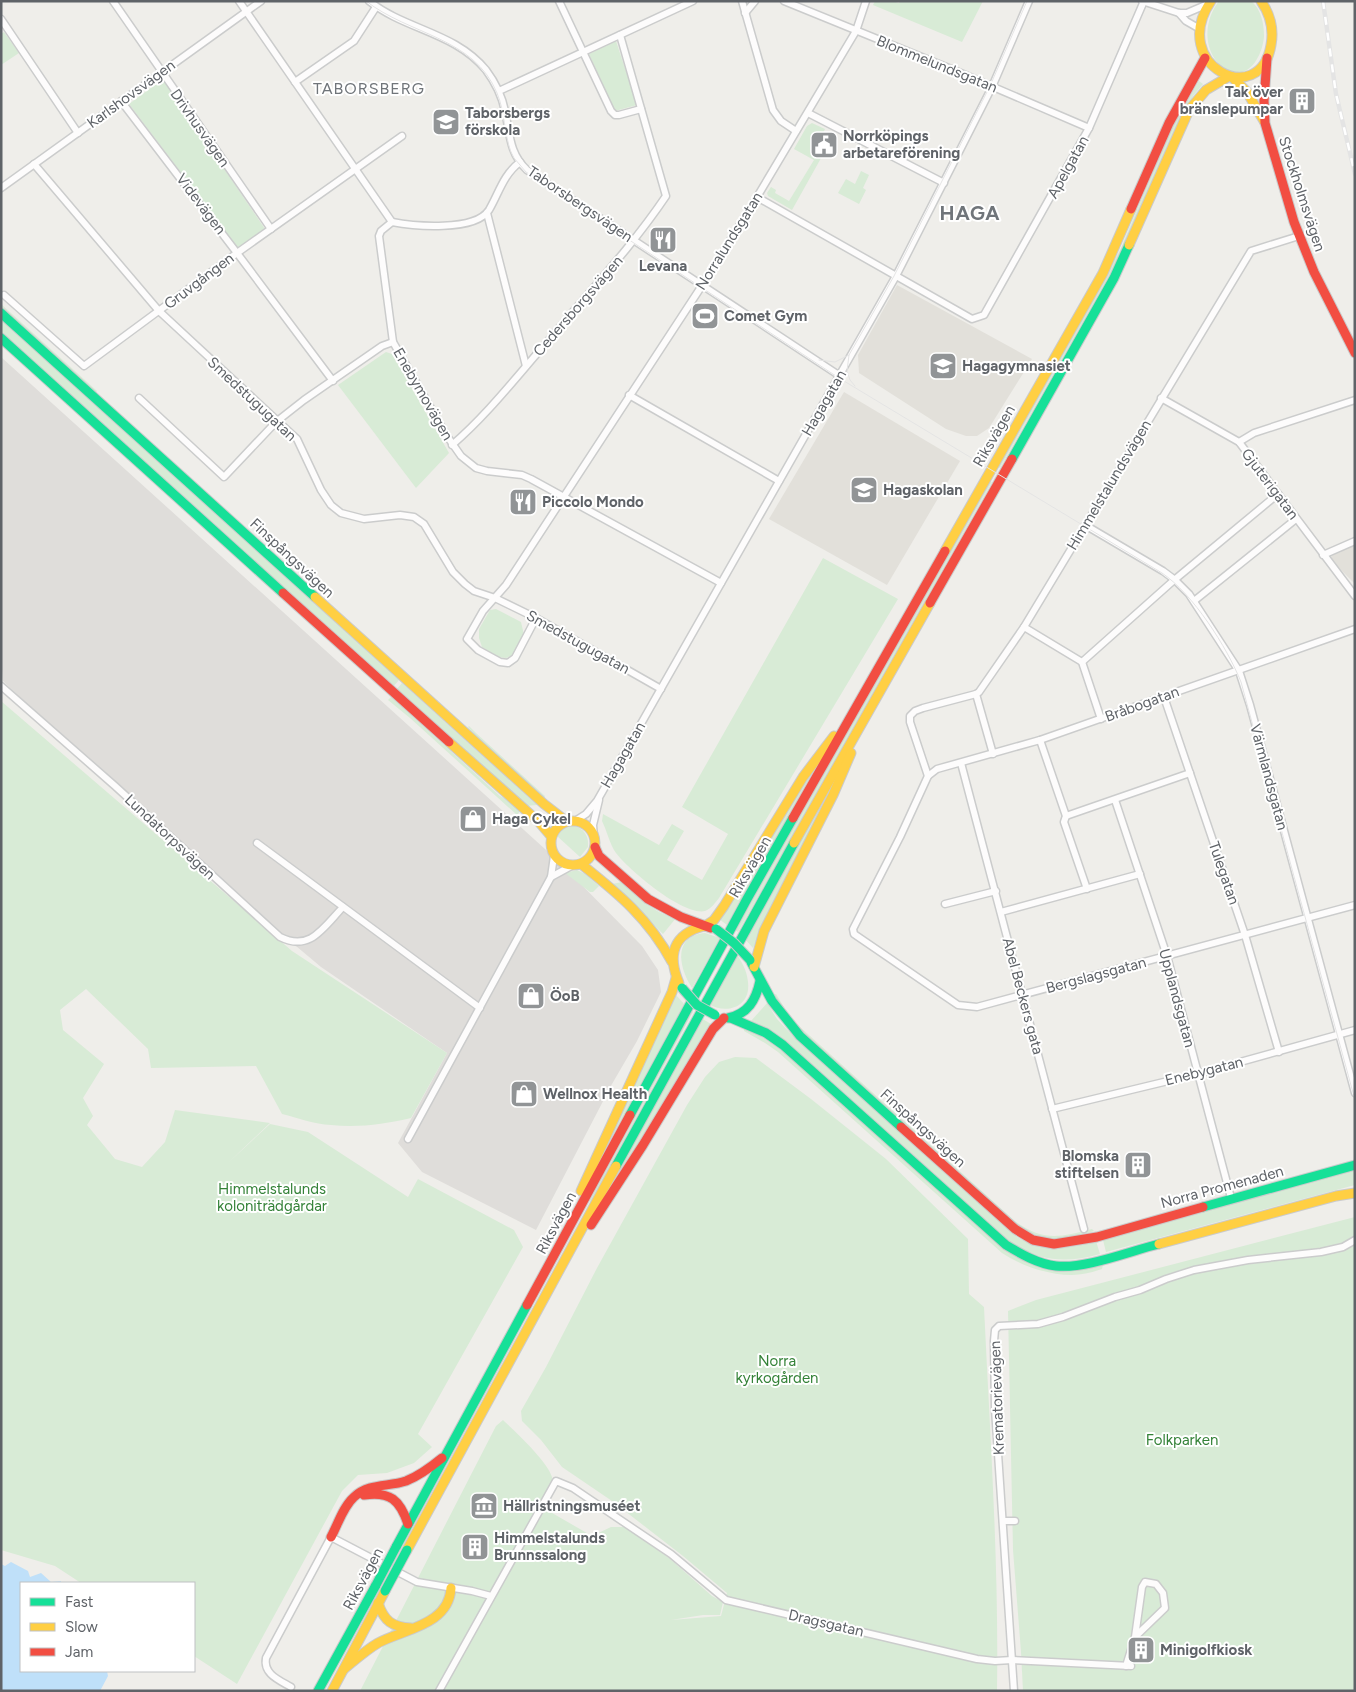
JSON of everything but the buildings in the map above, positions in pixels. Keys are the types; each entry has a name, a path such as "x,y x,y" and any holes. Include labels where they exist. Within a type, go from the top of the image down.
{"main road":[{"name":"Stockholmsvägen","path":"1261,1 1272,26 1264,101 1265,123"},
{"path":"1205,58 1200,29 1203,15 1210,2"},
{"name":"Stockholmsvägen","path":"1205,58 1217,71 1238,81 1249,92 1265,123 1299,236 1355,353"},
{"name":"Riksvägen","path":"318,1691 747,899 1103,274 1169,123 1205,58"},
{"name":"Riksvägen","path":"332,1691 681,1046 862,721 1114,278 1189,110 1204,91 1218,81 1230,77 1243,77 1253,73 1268,58"},
{"name":"Finspångsvägen","path":"1,313 544,804 570,821"},
{"name":"Finspångsvägen","path":"1,338 539,822 551,836"},
{"path":"672,962 674,948 687,931 695,927 705,926 714,920 803,777 855,710"},
{"path":"752,963 764,931 833,795 850,757 862,721"},
{"path":"570,821 583,823 589,827 600,856 648,899 659,906 716,929 731,938 742,949 752,963 760,981 758,994 752,1005 743,1013 723,1017 697,1005 682,988 676,978 672,962 655,933 640,914 606,883 577,864 559,862 554,856 550,844 551,836 561,823 570,821"},
{"path":"577,864 592,853 595,842"},
{"path":"537,1287 672,992 676,978"},
{"name":"Finspångsvägen","path":"760,981 770,1000 800,1036 1015,1229 1032,1240 1054,1244 1097,1237"},
{"path":"559,1271 608,1200 713,1029 723,1017"},
{"name":"Finspångsvägen","path":"723,1017 766,1033 783,1045 1006,1245 1029,1258 1056,1266 1092,1262 1336,1196"},
{"name":"Norra Promenaden","path":"1097,1237 1231,1198 1355,1165"},
{"path":"1336,1196 1355,1188"},
{"path":"1336,1196 1355,1193"},
{"path":"331,1538 354,1497 368,1488 407,1480 420,1474 445,1456"},
{"path":"349,1504 365,1495 381,1494 391,1497 401,1506 408,1524"},
{"path":"344,1669 371,1648 440,1614 448,1603 452,1588"},
{"path":"378,1603 384,1618 390,1625 413,1628"}],"street":[{"name":"Drivhusvägen","path":"112,1 271,229"},
{"path":"239,1 392,222 421,227 443,226 475,220 487,213 506,175 520,162"},
{"name":"Karlshovsvägen","path":"1,188 260,1"},
{"name":"Taborsbergsvägen","path":"369,1 376,7 401,20 463,48 486,71 499,91 505,110 511,144 520,162 527,170 840,376"},
{"path":"559,1 613,114 619,115 641,109"},
{"path":"499,91 693,1"},
{"path":"742,1 773,110 781,121 796,131"},
{"path":"745,13 754,1"},
{"name":"Blommelundsgatan","path":"784,1 1089,128"},
{"name":"Norralundsgatan","path":"536,618 515,658 508,663 500,662 478,650 467,639 483,611 506,584 564,497 702,285 856,31 866,1"},
{"name":"Hagagatan","path":"570,821 586,814 600,796 896,276 992,87 1029,1"},
{"path":"1143,2 1179,13 1187,13 1210,2"},
{"name":"Apelgatan","path":"896,276 972,318 984,315 1089,128 1143,2"},
{"path":"295,82 354,41 376,7"},
{"path":"1179,13 1186,21 1200,29"},
{"path":"1,19 78,133"},
{"name":"Cedersborgsvägen","path":"452,445 466,433 526,366 634,241 666,196 620,35"},
{"name":"Videvägen","path":"121,101 333,381"},
{"path":"808,113 944,182"},
{"name":"Gruvgången","path":"4,295 84,366 237,252 402,136"},
{"name":"Smedstugugatan","path":"34,164 159,311 276,422 297,439 321,490 331,505 341,512 364,519 400,515 414,517 424,524 453,572 474,591 495,598 536,618 661,689"},
{"path":"757,197 896,276"},
{"path":"487,213 526,366"},
{"name":"Enebymovägen","path":"392,222 381,231 379,236 393,342 452,445 461,456 476,468 522,475 721,583"},
{"name":"Himmelstalundsvägen","path":"976,694 1024,627 1251,250 1299,236"},
{"path":"139,398 224,478 276,422 304,400 382,346 393,342"},
{"path":"629,395 779,481"},
{"name":"Gjuterigatan","path":"1161,398 1239,442 1355,596"},
{"path":"1239,442 1254,433 1355,400"},
{"path":"1082,662 1175,580 1278,494"},
{"path":"1194,601 1296,519"},
{"name":"Värmlandsgatan","path":"1085,525 1175,580 1194,601 1239,671 1250,705 1355,1093"},
{"path":"1323,555 1355,541"},
{"path":"1024,627 1082,662 1101,719"},
{"name":"Bråbogatan","path":"928,776 937,769 1040,740 1355,629"},
{"name":"Lundatorpsvägen","path":"1,686 115,786 280,937 296,943 306,942 313,938 343,907"},
{"path":"928,776 910,722 910,716 915,711 976,694 993,754"},
{"name":"Tulegatan","path":"1164,697 1244,935 1279,1052"},
{"path":"1040,740 1066,816 1064,822 1087,889"},
{"name":"Abel Beckers gata","path":"961,763 1084,1228"},
{"path":"1066,816 1190,773"},
{"name":"Bergslagsgatan","path":"928,776 900,837 853,929 854,934 958,1005 978,1007 1355,905"},
{"name":"Hagagatan","path":"595,842 592,825 600,796"},
{"name":"Upplandsgatan","path":"1115,800 1167,956 1231,1198"},
{"path":"257,843 480,1008"},
{"path":"408,1140 551,876 554,856"},
{"path":"551,876 577,864"},
{"path":"1001,912 1140,874"},
{"path":"945,904 996,891"},
{"name":"Enebygatan","path":"1052,1109 1197,1074 1355,1030"},
{"name":"Krematorievägen","path":"1014,1691 995,1409 995,1330 999,1326 1038,1324 1063,1317 1115,1297 1140,1290 1166,1278 1194,1270 1224,1263 1321,1252 1343,1246 1355,1240"},
{"name":"Dragsgatan","path":"491,1596 556,1481 573,1488 671,1554 726,1600 977,1659 995,1661 1012,1660 1129,1666 1135,1637"},
{"path":"1003,1521 1015,1521"},
{"path":"291,1687 267,1671 266,1658 331,1538 406,1578 428,1585 491,1596 439,1691"},
{"path":"1145,1582 1156,1584 1162,1592 1165,1608 1135,1637 1142,1587 1145,1582"}],"shaded area":[{"name":"Hagagymnasiet","path":"897,285 1032,359 989,428 977,436 966,436 946,429 859,373 858,355"},
{"path":"1,357 556,859 642,946 658,970 661,992 637,1041 612,1084 536,1230 422,1172 398,1143 447,1053 321,967 271,925 3,681 1,657"},
{"name":"Hagaskolan","path":"844,392 960,461 887,585 769,519"},
{"path":"1355,545 1355,584 1332,561 1331,555"}],"green space":[{"path":"875,1 899,3 900,1 983,1 962,42 873,5"},
{"path":"1219,1 1251,1 1261,17 1264,36 1261,50 1254,63 1244,72 1237,73 1226,70 1217,62 1209,47 1207,32 1214,8"},
{"path":"4,32 19,53 1,65 1,34"},
{"path":"616,41 637,105 615,111 589,54"},
{"path":"163,79 265,229 238,248 129,104"},
{"path":"1199,81 1203,84 1193,96 1123,251 1000,468 998,467 1120,250 1174,123"},
{"path":"812,123 825,129 817,146 825,151 792,210 768,196 767,193 771,187 776,190 775,193 789,201 814,160 794,149 807,126"},
{"path":"861,171 869,175 863,188 866,190 859,204 838,193 846,179 855,184"},
{"path":"1,304 97,391 1,307"},
{"path":"1,319 399,680 393,687 1,332"},
{"path":"386,352 392,354 449,453 416,488 338,385"},
{"path":"990,481 992,482 738,932 735,930"},
{"path":"823,558 898,599 719,898 705,911 695,911 657,890 623,861 612,846 602,821 603,814 659,845 672,824 684,831 667,860 702,880 728,834 682,807"},
{"path":"496,609 521,622 524,635 513,655 506,658 497,657 482,647 479,638 479,629 490,610"},
{"path":"402,683 537,805 525,806 396,690"},
{"path":"391,697 500,796 521,810 517,815 388,700"},
{"name":"Himmelstalunds koloniträdgårdar","path":"1,701 292,951 447,1053 411,1118 361,1126 318,1123 282,1114 256,1066 151,1068 148,1049 86,989 60,1010 63,1030 104,1064 83,1098 93,1116 87,1125 115,1159 142,1167 165,1142 175,1110 270,1123 228,1163 270,1124 308,1132 408,1197 418,1179 514,1230 523,1247 418,1434 432,1447 414,1463 387,1473 358,1475 342,1491 237,1684 195,1657 195,1582 79,1582 55,1566 1,1550"},
{"path":"469,726 545,796 544,798 476,736"},
{"path":"818,763 727,925 719,919"},
{"path":"837,776 761,930 753,948 744,938"},
{"path":"573,826 583,831 588,839 588,847 580,857 557,836 563,829"},
{"path":"577,870 599,886 593,892 590,892 565,873"},
{"path":"622,882 653,908 676,918 663,934 612,884"},
{"path":"705,933 720,938 692,988 684,971 681,954 687,940 694,935"},
{"path":"736,953 744,967 748,982 746,998 742,1003 730,1008 723,1009 708,1004"},
{"path":"776,994 790,1017 799,1026 1016,1222 1036,1233 1044,1235 1062,1236 1092,1229 1094,1231 1062,1239 1054,1239 1037,1235 1016,1225 799,1030 773,995"},
{"path":"676,995 684,1004 586,1186"},
{"path":"767,1003 777,1019 794,1037 1017,1237 1037,1246 1056,1248 1096,1241 1100,1254 1066,1260 1045,1258 1013,1245 796,1051 771,1032 751,1021"},
{"path":"690,1010 693,1012 591,1202 588,1200"},
{"path":"701,1018 711,1024 606,1196"},
{"path":"744,1029 759,1035 785,1053 1004,1250 1028,1263 1040,1267 1076,1270 1103,1265 1102,1269 1076,1275 1063,1275 1027,1266 1002,1253 778,1052 744,1031"},
{"name":"Norra kyrkogården","path":"735,1057 756,1058 811,1099 886,1159 968,1239 969,1294 984,1307 995,1547 997,1691 360,1691 496,1426 503,1420 538,1455 552,1477 550,1488 540,1506 592,1536 611,1527 625,1527 669,1558 712,1596 723,1602 720,1615 703,1615 671,1620 721,1616 727,1593 612,1501 562,1467 541,1440 522,1421 521,1411 687,1105 705,1077 719,1062"},
{"path":"1355,1170 1355,1185 1106,1252 1103,1240"},
{"name":"Folkparken","path":"1355,1217 1355,1691 1023,1691 1013,1550 1008,1311 1036,1300"}],"water":[{"path":"11,1562 28,1571 30,1577 41,1573 51,1582 20,1582 20,1672 107,1672 108,1676 100,1691 1,1691 1,1564 5,1566"}],"tram line":[{"path":"366,1 401,22 457,48 487,74 500,100 511,152 526,172 839,378 1162,573 1174,582 1197,607 1227,653 1241,682 1355,1100"},
{"path":"855,386 850,380 847,371 849,355 894,276 990,86 1027,1"},
{"path":"819,360 835,362 849,355"}],"railway":[{"path":"1323,1 1336,94 1355,174"}],"traffic: fast":[{"path":"1012,459 1114,278 1129,245"},
{"path":"1,313 315,597"},
{"path":"1,338 283,593"},
{"path":"630,1115 793,818"},
{"path":"616,1166 794,843"},
{"path":"716,929 734,943 750,960"},
{"path":"751,962 772,1001 800,1036 901,1127"},
{"path":"728,1018 746,1010 756,994 760,981"},
{"path":"682,988 697,1005 715,1015"},
{"path":"731,1018 766,1033 783,1045 1006,1245 1024,1255 1049,1265 1081,1265 1159,1244"},
{"path":"1203,1207 1355,1165"},
{"path":"396,1547 527,1305"},
{"path":"376,1585 396,1547"},
{"path":"385,1591 407,1550"},
{"path":"318,1691 376,1585"}],"traffic: slow":[{"path":"1211,1 1201,24 1201,44 1208,60 1221,72 1236,77 1251,75 1264,65 1271,45 1272,33 1270,22 1267,11 1261,1"},
{"path":"1129,245 1189,110 1206,90 1228,77"},
{"path":"1232,77 1247,92 1264,121"},
{"path":"945,551 1103,273 1131,209"},
{"path":"315,597 544,804 566,821"},
{"path":"794,843 930,603"},
{"path":"705,926 714,920 724,906 803,777 834,736"},
{"path":"449,742 539,822 551,836"},
{"path":"754,967 764,931 833,795 851,753"},
{"path":"577,821 589,827 594,834 595,843 594,852 589,859 582,864 569,865 561,862 554,855 551,839 554,831 561,824 577,821"},
{"path":"581,864 632,908 653,933 672,962"},
{"path":"679,983 673,963 675,947 685,934 704,926"},
{"path":"581,1191 672,992 676,978"},
{"path":"407,1550 616,1166"},
{"path":"1159,1244 1336,1196 1355,1193"},
{"path":"344,1669 378,1643 434,1618 448,1600 451,1588"},
{"path":"332,1691 385,1591"},
{"path":"378,1603 386,1619 399,1626 411,1628"}],"traffic: jam":[{"path":"1131,209 1169,123 1205,58"},
{"path":"1267,58 1264,101 1265,123 1294,222 1314,272 1355,353"},
{"path":"930,603 1012,459"},
{"path":"793,818 945,551"},
{"path":"283,593 449,742"},
{"path":"595,847 599,856 648,899 681,917 711,928"},
{"path":"591,1225 643,1145 713,1029 724,1018"},
{"path":"527,1305 630,1115"},
{"path":"901,1127 1015,1229 1033,1240 1054,1244 1097,1237 1203,1207"},
{"path":"331,1537 341,1516 354,1497 372,1487 399,1483 416,1477 442,1458"},
{"path":"364,1495 381,1494 393,1499 401,1509 408,1524"}],"place":[{"name":"Tak över bränslepumpar","path":"1302,101"},
{"name":"Taborsbergs förskola","path":"446,122"},
{"name":"Norrköpings arbetareförening","path":"824,145"},
{"name":"Levana","path":"663,240"},
{"name":"Comet Gym","path":"705,316"},
{"name":"Hagagymnasiet","path":"943,366"},
{"name":"Hagaskolan","path":"864,490"},
{"name":"Piccolo Mondo","path":"523,502"},
{"name":"Haga Cykel","path":"473,819"},
{"name":"ÖoB","path":"531,996"},
{"name":"Wellnox Health","path":"524,1094"},
{"name":"Blomska stiftelsen","path":"1138,1165"},
{"name":"Hällristningsmuséet","path":"484,1506"},
{"name":"Himmelstalunds Brunnssalong","path":"475,1547"},
{"name":"Minigolfkiosk","path":"1141,1650"}],"district":[{"name":"TABORSBERG","path":"369,88"},
{"name":"HAGA","path":"970,213"}]}
